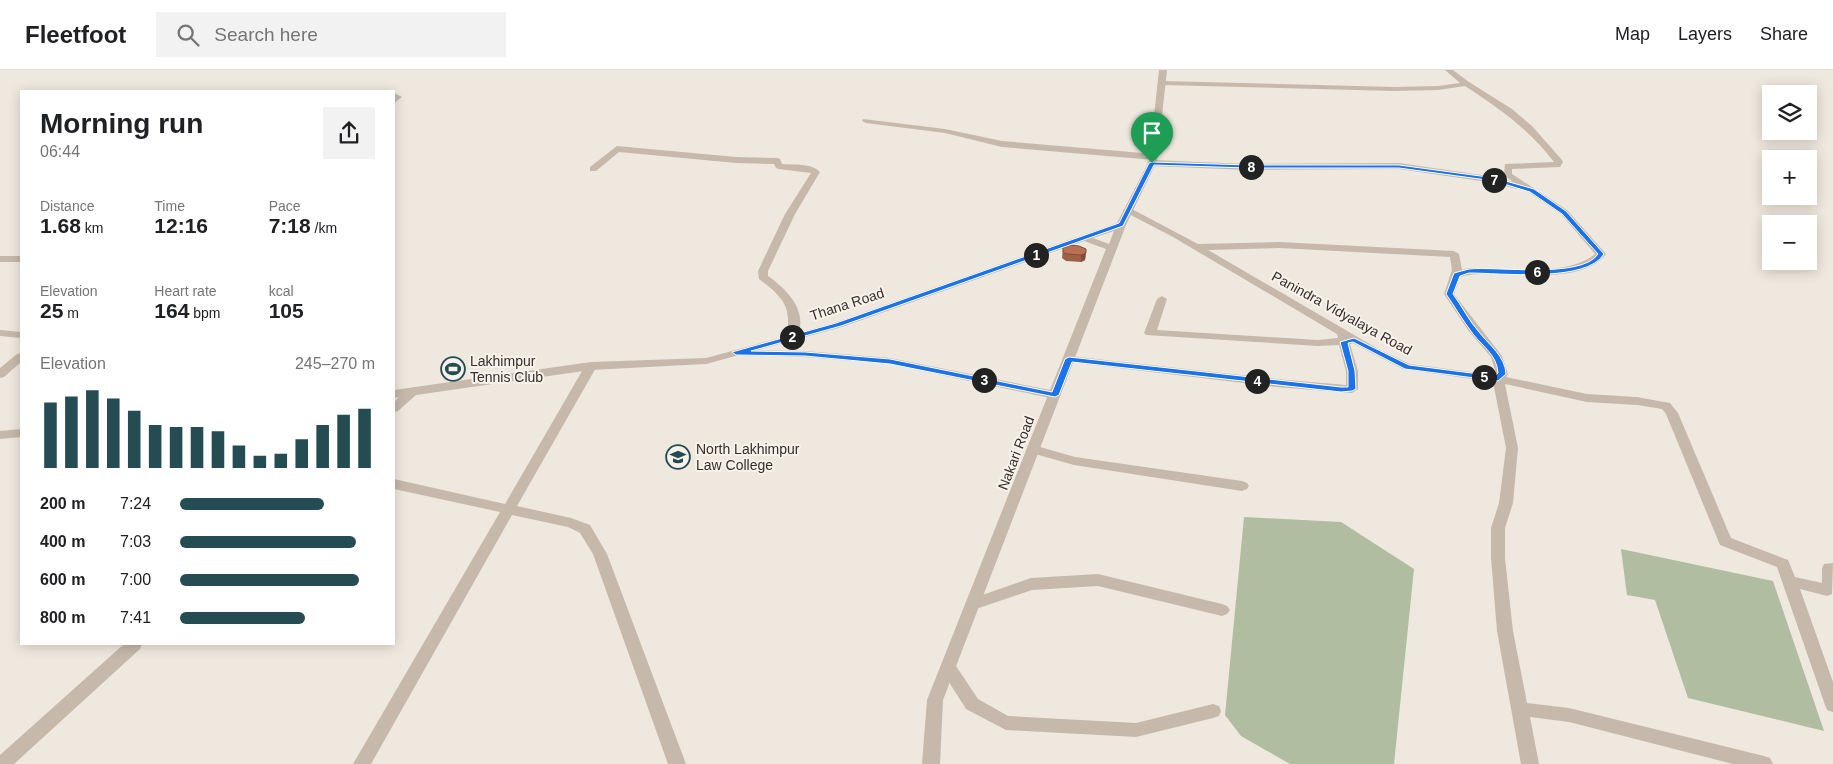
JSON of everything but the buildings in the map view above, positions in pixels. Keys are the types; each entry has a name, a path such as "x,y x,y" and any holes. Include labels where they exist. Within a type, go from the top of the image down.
{"street":[{"name":"Nakari Road","path":"931,764 935,700 1121,225 1153,160 1164,70"},
{"path":"1449,70 1529,128 1558,162 1557,165 1508,166 1508,175 1564,212 1601,254 1597,260 1581,267 1555,272 1469,271 1457,275"},
{"path":"1162,83 1394,89 1438,88 1466,84"},
{"path":"866,121 945,131 1002,144 1153,160 1283,167 1399,166 1495,180 1532,190"},
{"path":"593,169 617,148 736,160 777,161 779,166 811,169 816,172 790,214 763,271 764,277 779,288 794,310 796,324 792,337"},
{"name":"Panindra Vidyalaya Road","path":"1128,210 1196,246 1347,338 1407,367 1498,379 1586,398 1637,401 1666,406 1672,412 1725,541 1783,564 1788,581"},
{"name":"Thana Road","path":"395,394 591,366 706,361 838,324 1121,225"},
{"path":"1084,238 1112,248"},
{"path":"1196,246 1279,245 1454,254 1458,264 1457,275 1450,294 1477,334 1487,343 1502,364 1502,374 1498,376 1498,379 1512,448 1506,503 1498,528 1498,558 1505,631 1530,764"},
{"path":"0,258 20,259"},
{"path":"1069,359 1276,383 1352,389 1352,371 1347,338 1272,341 1150,333 1162,299"},
{"path":"0,333 20,334"},
{"path":"736,352 805,354 890,362 1055,395"},
{"path":"0,374 20,357"},
{"path":"362,764 591,366"},
{"path":"395,407 412,392"},
{"path":"0,435 20,433"},
{"path":"1033,449 1074,461 1242,486"},
{"path":"395,484 510,508 572,523 585,529 600,554 677,764"},
{"path":"1788,581 1827,590 1830,581 1829,568 1833,569"},
{"path":"973,604 1031,584 1098,580 1222,610"},
{"path":"1788,581 1833,705"},
{"path":"2,764 133,645"},
{"path":"948,668 972,704 1006,723 1136,730 1213,711"},
{"path":"1520,709 1569,715 1764,764"}],"green space":[{"path":"1244,517 1341,522 1414,569 1394,764 1290,764 1241,736 1225,715"},
{"path":"1621,549 1773,581 1824,731 1688,698 1655,600 1627,595"}],"place":[{"name":"Lakhimpur Tennis Club","path":"453,369"},
{"name":"North Lakhimpur Law College","path":"678,457"}],"route":[{"path":"1152,163 1291,167 1399,166 1495,180 1532,190 1564,212 1601,254 1597,260 1581,267 1555,272 1469,271 1457,275 1452,282 1450,294 1477,334 1487,343 1502,364 1502,374 1498,376 1498,379 1407,367 1354,340 1344,342 1352,371 1352,389 1276,383 1069,359 1055,395 890,362 805,354 736,352 838,324 1121,225 1152,163"}]}
